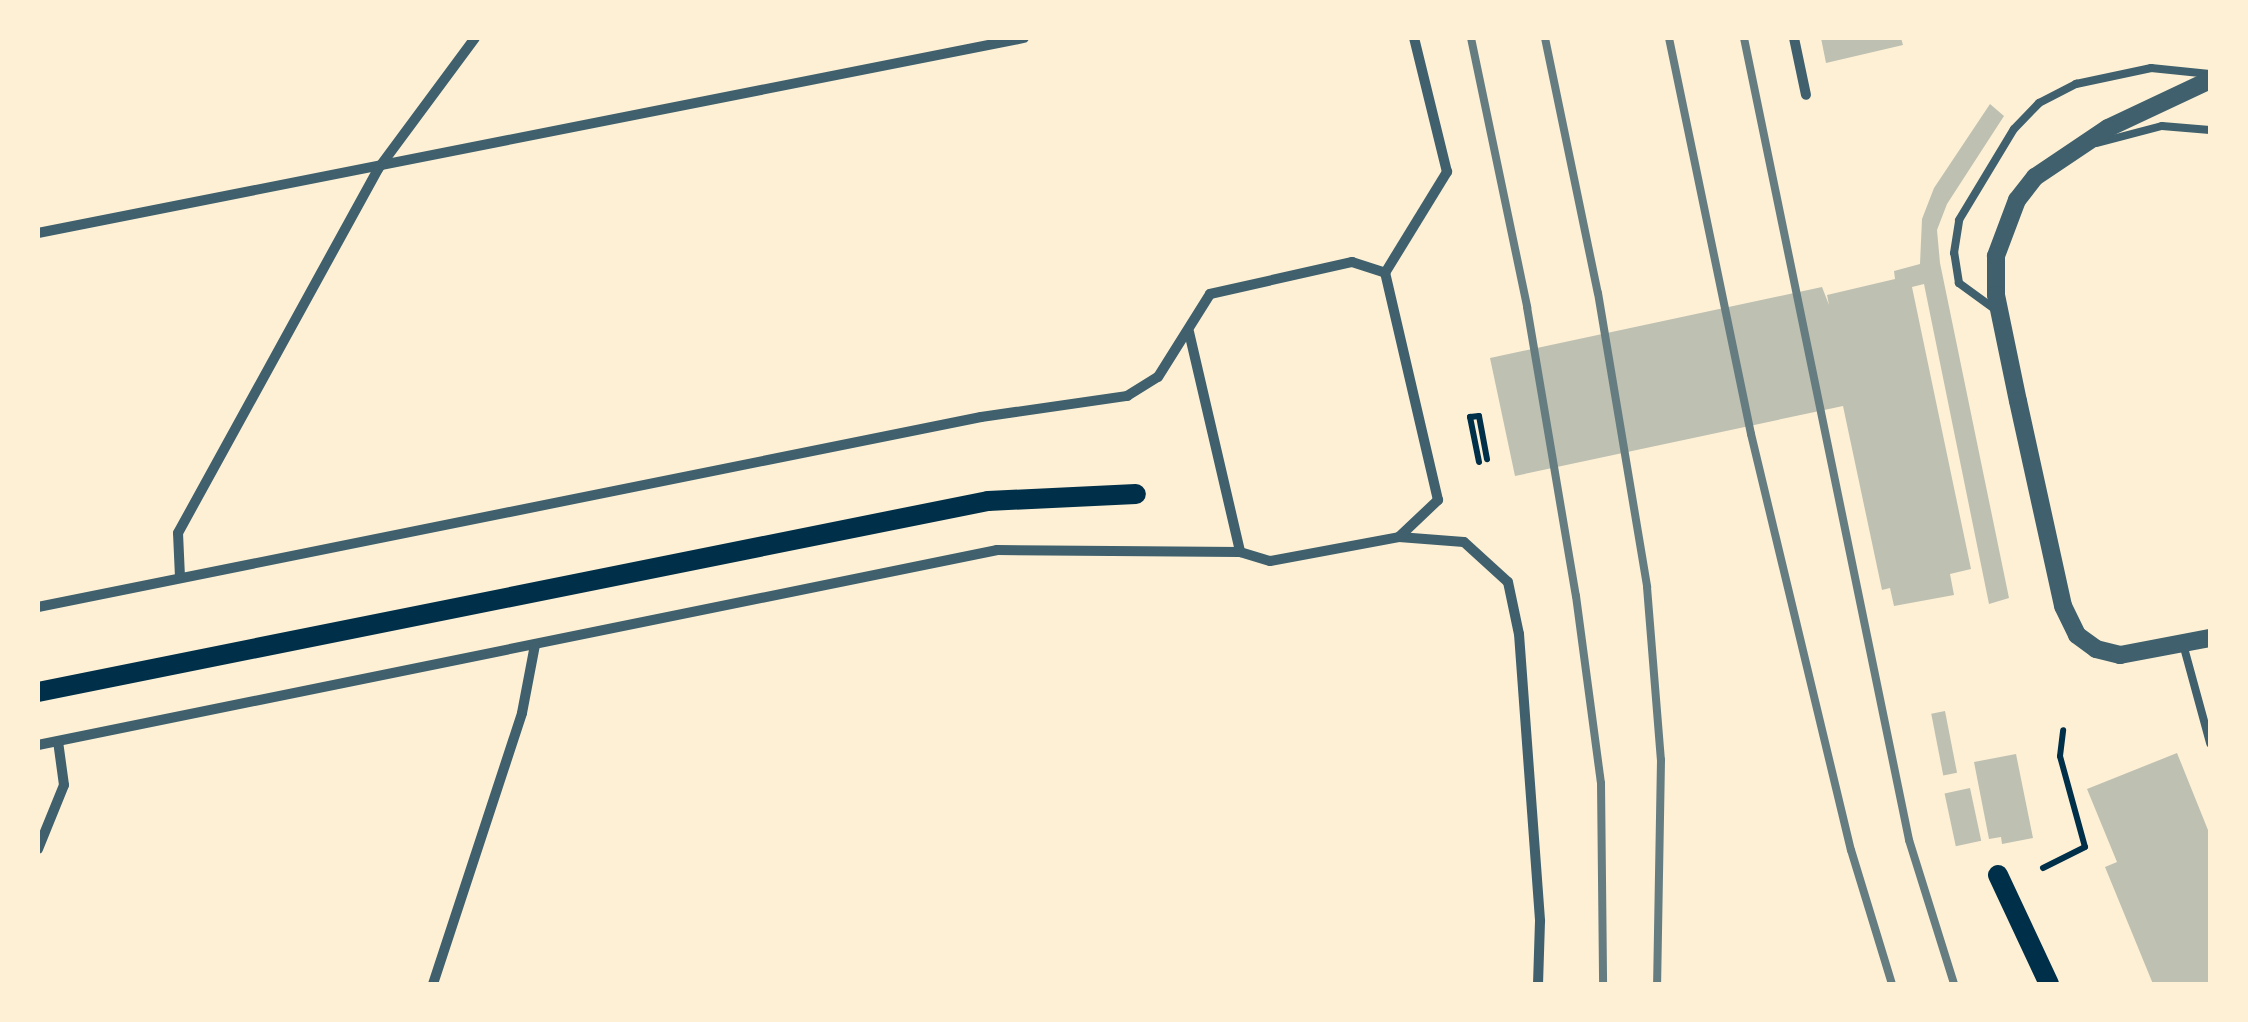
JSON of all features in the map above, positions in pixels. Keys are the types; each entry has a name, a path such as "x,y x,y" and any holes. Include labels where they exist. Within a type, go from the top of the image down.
{"main road":[{"path":"38,692 988,502 1136,494"},
{"path":"1998,875 2049,984"}],"street":[{"path":"180,578 178,533 378,168 475,38"},
{"path":"38,234 1024,38"},
{"path":"1399,537 1438,500 1385,273 1447,172 1414,38"},
{"path":"1794,38 1806,95"},
{"path":"2210,77 2073,149 2035,178 2010,214 1996,256 2000,312 2059,589 2076,635 2096,648 2120,655 2210,638"},
{"path":"38,606 981,417 1127,396 1158,377 1210,294 1352,262 1385,273"},
{"path":"1189,332 1240,552"},
{"path":"38,745 996,550 1240,552 1270,561 1399,537 1464,542 1508,582 1519,634 1540,921 1538,984"},
{"path":"433,984 522,713 536,645"},
{"path":"38,849 64,786 58,742"}],"lane":[{"path":"2000,312 1959,283 1954,254 1960,220 2014,129 2039,103 2076,84 2151,68 2210,77"},
{"path":"2073,149 2162,126 2210,130"},
{"path":"2182,644 2210,743"}],"path":[{"path":"1478,416 1483,461 1470,417 1478,416"},
{"path":"2043,868 2085,847 2060,756 2064,730"}],"building":[{"path":"1821,38 1901,38 1903,45 1826,63"},
{"path":"1990,104 2004,116 1947,204 1937,230 1940,263 2009,598 1989,604 1924,284 1912,287 1971,569 1950,574 1954,595 1894,606 1890,588 1882,590 1843,406 1515,476 1490,358 1822,287 1829,305 1827,295 1895,279 1894,271 1920,264 1922,219 1934,188"},
{"path":"1945,711 1957,773 1943,776 1931,714"},
{"path":"2177,753 2210,835 2210,984 2153,984 2105,867 2117,862 2087,789"},
{"path":"2016,754 2033,838 2002,844 2001,837 1989,839 1974,762"},
{"path":"1970,788 1981,841 1956,846 1945,793"}],"railway":[{"path":"1471,38 1527,307 1576,596 1601,783 1603,984"},
{"path":"1545,38 1598,293 1647,587 1661,760 1657,984"},
{"path":"1669,38 1751,434 1851,850 1892,984"},
{"path":"1744,38 1909,840 1954,984"}]}
